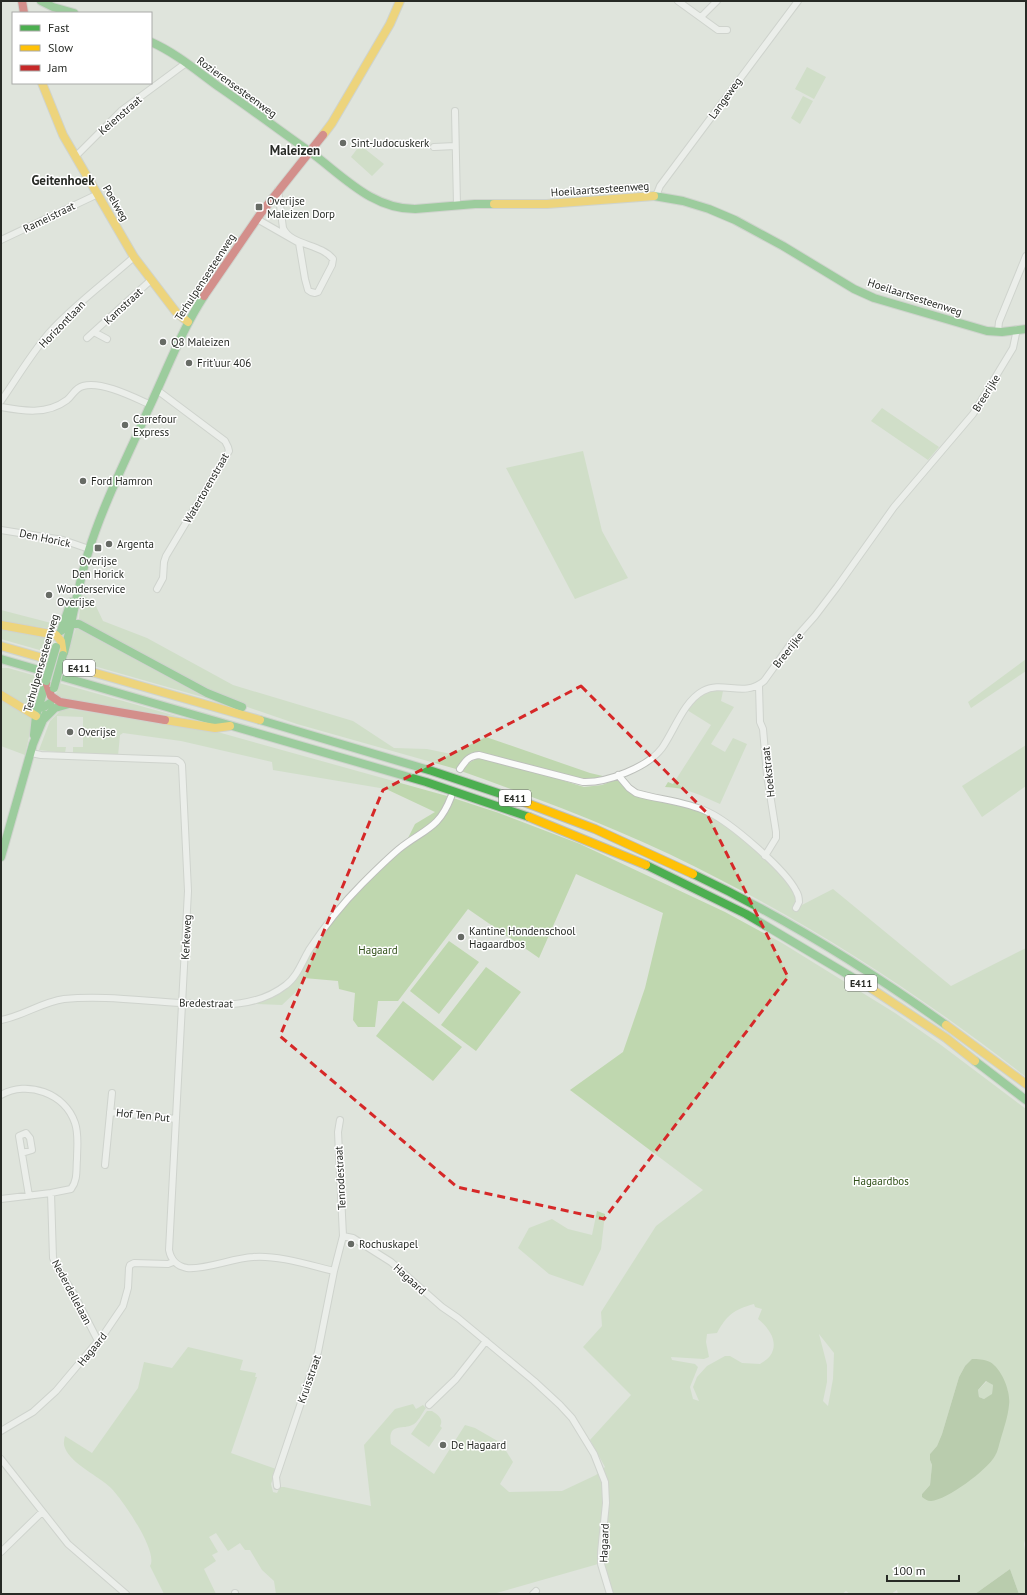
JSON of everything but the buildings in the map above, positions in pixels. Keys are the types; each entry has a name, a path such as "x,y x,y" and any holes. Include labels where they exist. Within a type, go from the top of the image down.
{"main road":[{"path":"22,1 24,12"},
{"path":"41,1 53,7 70,12"},
{"name":"Terhulpensesteenweg","path":"1,857 34,744 37,714 49,697 63,655 61,638 72,622 77,591 89,549 115,484 188,322 256,219 324,134 339,112 390,24 400,1"},
{"name":"Rozierensesteenweg","path":"152,42 164,48 186,63 309,152"},
{"name":"Poelweg","path":"42,84 63,135 134,257 176,312 188,322"},
{"name":"Hoeilaartsesteenweg","path":"309,152 368,196 386,205 405,209 457,205 547,204 656,196 695,204 729,217 764,235 856,290 874,297 980,329 998,331 1026,329"},
{"name":"Terhulpensesteenweg","path":"49,697 46,681 61,638 72,622 77,591"},
{"path":"41,632 72,622 207,693 264,716 278,725"},
{"path":"1,625 51,634 61,638"},
{"name":"E411","path":"1,646 434,771 514,798 595,829 697,875 757,906 796,929 905,996 952,1028 1026,1084"},
{"name":"E411","path":"1,659 411,777 508,808 571,833 684,883 746,914 899,1006 946,1038 1026,1100"},
{"path":"1,695 37,714 69,704"},
{"path":"37,714 49,697 69,704 215,728 233,725"}],"street":[{"path":"678,1 718,30 727,30"},
{"path":"701,17 717,1"},
{"name":"Langeweg","path":"656,196 660,186 798,1"},
{"name":"Keienstraat","path":"76,156 120,111 186,63"},
{"path":"455,111 457,205"},
{"path":"434,147 455,146"},
{"path":"256,219 299,243 306,286 311,292 318,292 332,265 333,258 321,249 303,244 285,232 283,228 278,190"},
{"name":"Rameistraat","path":"1,240 98,194"},
{"path":"998,331 999,322 1026,256"},
{"name":"Horizontlaan","path":"1,401 36,350 50,333 134,257"},
{"name":"Kamstraat","path":"87,338 151,280"},
{"name":"Breerijke","path":"759,686 792,642 820,610 894,507 973,414 1013,348 1017,329"},
{"name":"Kamstraat","path":"94,332 107,339"},
{"path":"1,407 28,412 37,411 65,401 75,390 86,386 106,386 150,405"},
{"name":"Watertorenstraat","path":"157,390 225,441 229,451 166,556 163,578 157,589"},
{"name":"Den Horick","path":"1,530 63,540 89,549"},
{"path":"460,769 465,761 471,756 479,755 583,782 594,782 618,775 642,764 657,754 687,707 697,695 703,691 710,688 719,687 752,689 759,686"},
{"name":"Hoekstraat","path":"759,686 760,722 763,729 767,775 776,832 776,838 765,856"},
{"name":"Kerkeweg","path":"31,753 41,755 177,760 181,763 188,891 169,1250 173,1262"},
{"path":"618,775 629,788 636,793 707,811 715,816 765,856 796,889 799,902 796,908"},
{"name":"Bredestraat","path":"1,1020 17,1016 49,1002 65,999 98,998 218,1005 239,1004 265,997 287,984 294,977 310,950 352,894 393,855 438,822 451,797"},
{"path":"1,1095 12,1090 22,1088 45,1092 56,1098 63,1104 74,1121 78,1138 74,1184 71,1188 66,1191 1,1199"},
{"name":"Hof Ten Put","path":"105,1165 112,1093"},
{"name":"Hof Ten Put","path":"110,1112 176,1119"},
{"name":"Tenrodestraat","path":"340,1120 338,1132 343,1236"},
{"path":"22,1153 29,1196"},
{"name":"Nederdellelaan","path":"51,1193 53,1258 74,1294 98,1341"},
{"path":"334,1270 343,1236"},
{"name":"Hagaard","path":"343,1236 353,1238 392,1262 442,1307 486,1341 560,1405 572,1418 594,1454 605,1482 606,1503 601,1564 610,1594"},
{"name":"Hagaard","path":"1,1431 33,1412 56,1391 98,1341 123,1306 128,1288 129,1268 130,1265 134,1263 168,1264 173,1262 179,1265 195,1268 242,1258 265,1257 334,1270"},
{"name":"Kruisstraat","path":"277,1486 276,1477 318,1352 334,1270"},
{"path":"429,1405 456,1379 486,1341"},
{"path":"1,1459 68,1544 126,1594"},
{"path":"1,1552 42,1512"}],"highlighted area":[{"path":"581,686 706,812 788,977 604,1219 457,1187 280,1036 383,790"}],"green space":[{"path":"807,67 826,77 814,99 795,89"},
{"path":"803,96 813,101 800,124 791,118"},
{"path":"360,145 384,164 372,176 351,157"},
{"path":"882,408 939,447 928,460 871,421"},
{"path":"583,451 602,531 628,578 575,599 506,468"},
{"path":"81,594 94,602 103,621 147,638 233,685 353,721 394,748 427,749 451,754 486,737 590,773 607,777 591,780 575,778 486,754 471,753 456,769 297,724 230,701 79,619"},
{"path":"1,610 55,624 54,627 47,628 1,621"},
{"path":"1,627 54,639 50,653 1,639"},
{"path":"76,628 206,698 66,658"},
{"path":"1026,659 1026,671 971,708 968,702"},
{"path":"1,668 8,668 43,678 34,708 1,693"},
{"path":"59,683 180,717 55,698"},
{"path":"714,690 723,691 721,701 734,707 711,744 725,752 733,738 747,744 720,804 686,790 665,787 668,782 673,784 711,725 687,710 699,697"},
{"path":"1,699 31,718 31,728 25,755 1,746"},
{"path":"63,708 214,731 447,796 446,806 440,817 406,842 415,824 435,812 386,789 273,770 272,762 181,741 123,733 120,735 118,756 73,754 73,747 83,747 83,717 57,716 57,747 66,747 65,753 39,750 50,721"},
{"path":"1026,745 1026,786 982,817 962,786"},
{"path":"479,757 493,759 584,787 602,785 617,779 626,787 645,798 687,807 710,815 737,834 777,870 795,895 798,907 833,889 951,986 1026,948 1026,1077 990,1049 916,996 801,923 761,901 690,864 626,835 528,795 461,771 469,763"},
{"name":"Hagaardbos","path":"453,798 499,813 580,844 725,912 782,943 895,1013 941,1045 1026,1109 1026,1536 1024,1544 1026,1556 1026,1594 1019,1594 1010,1569 975,1594 898,1594 897,1590 891,1594 850,1594 846,1591 842,1594 608,1594 601,1569 598,1564 493,1594 276,1594 274,1581 262,1570 250,1550 245,1550 240,1543 228,1551 216,1533 209,1537 218,1552 212,1555 216,1561 204,1569 216,1594 164,1594 150,1566 151,1559 145,1538 131,1514 106,1483 79,1465 68,1454 64,1444 65,1436 92,1453 138,1388 144,1362 172,1368 188,1347 243,1360 240,1370 256,1373 255,1377 257,1377 231,1453 276,1469 271,1484 273,1492 277,1493 280,1487 284,1487 371,1506 364,1445 395,1409 413,1404 416,1409 423,1405 426,1408 414,1424 397,1428 391,1432 390,1437 391,1444 434,1474 465,1425 475,1428 501,1443 513,1462 500,1484 509,1492 562,1491 596,1475 605,1467 590,1440 631,1395 583,1347 602,1326 601,1312 656,1226 703,1190 570,1090 623,1052 645,988 663,913 576,874 539,958 468,909 398,1001 378,1001 375,1027 358,1027 353,1020 355,993 339,989 338,981 304,978 298,990 282,1005 257,1004 258,1001 278,992 354,895 394,856 440,822","holes":["754,1304 755,1307 762,1309 758,1319 766,1326 772,1335 774,1345 770,1356 760,1364 742,1363 730,1356 725,1356 707,1366 697,1377 693,1387 699,1401 693,1399 690,1387 698,1367 695,1364 672,1360 671,1357 704,1359 709,1357 706,1342 707,1334 717,1333 731,1314","819,1334 834,1353 833,1379 828,1406 823,1401 827,1382 827,1365","965,1366 1008,1390 995,1456 970,1480 922,1494 930,1485 932,1465 930,1454 937,1446 942,1434 959,1377"]},
{"path":"449,941 479,962 439,1014 410,991"},
{"path":"486,967 521,992 476,1051 441,1025"},
{"path":"403,1001 462,1047 433,1081 376,1036"},
{"path":"597,1211 605,1214 601,1249 583,1286 549,1274 518,1248 529,1228 552,1219 568,1229 592,1235"},
{"path":"987,1381 993,1385 992,1395 984,1399 979,1397 978,1390"},
{"path":"427,1411 432,1411 440,1417 440,1426 442,1428 429,1447 411,1434"}],"shaded area":[{"path":"972,1359 981,1359 994,1365 1002,1375 1009,1394 1006,1422 998,1450 991,1462 966,1483 947,1496 928,1501 922,1497 922,1494 930,1485 932,1465 930,1454 937,1446 942,1434 959,1377 965,1366","holes":["986,1381 993,1385 992,1394 984,1399 979,1397 978,1390"]},
{"path":"1010,1569 1019,1594 975,1594"}],"traffic: fast":[{"path":"41,1 53,7 70,12"},
{"path":"152,42 169,51 313,154 348,182 373,198 400,208 415,209 475,204 494,204"},
{"path":"654,196 683,201 709,209 735,220 783,246 854,289 874,298 987,331 1002,332 1026,329"},
{"path":"64,653 85,563 102,514 174,352 188,323 204,296"},
{"path":"61,631 71,602"},
{"path":"62,630 71,624 79,624 207,693 242,707"},
{"path":"46,681 56,647"},
{"path":"54,688 63,655"},
{"path":"1,659 426,782 529,817"},
{"path":"34,735 36,716 46,682"},
{"path":"30,711 44,707 50,703"},
{"path":"43,720 55,708 69,704"},
{"path":"1,857 33,744 45,715"},
{"path":"260,720 432,771 516,799"},
{"path":"646,865 746,914 872,989"},
{"path":"693,874 759,907 823,944 885,983 946,1025"},
{"path":"975,1061 1026,1100"}],"traffic: slow":[{"path":"323,135 332,123 390,24 400,1"},
{"path":"42,84 63,135 134,257 176,312 188,322"},
{"path":"494,204 547,204 654,196"},
{"path":"1,625 56,635 61,641 63,655"},
{"path":"1,646 260,720"},
{"path":"1,695 36,716"},
{"path":"165,720 215,728 230,726"},
{"path":"516,799 595,829 693,874"},
{"path":"529,817 646,865"},
{"path":"872,989 946,1038 975,1061"},
{"path":"946,1025 1026,1084"}],"traffic: jam":[{"path":"22,1 24,12"},
{"path":"204,296 261,213 323,135"},
{"path":"46,681 51,696 60,702 165,720"}],"place":[{"name":"Sint-Judocuskerk","path":"343,143"},
{"name":"Overijse Maleizen Dorp","path":"259,207"},
{"name":"Q8 Maleizen","path":"163,342"},
{"name":"Frit'uur 406","path":"189,363"},
{"name":"Carrefour Express","path":"125,425"},
{"name":"Ford Hamron","path":"83,481"},
{"name":"Argenta","path":"109,544"},
{"name":"Overijse Den Horick","path":"98,548"},
{"name":"Wonderservice Overijse","path":"49,595"},
{"name":"Overijse","path":"70,732"},
{"name":"Kantine Hondenschool Hagaardbos","path":"461,937"},
{"name":"Rochuskapel","path":"351,1244"},
{"name":"De Hagaard","path":"443,1445"}],"district":[{"name":"Maleizen","path":"295,150"},
{"name":"Geitenhoek","path":"63,180"}]}
